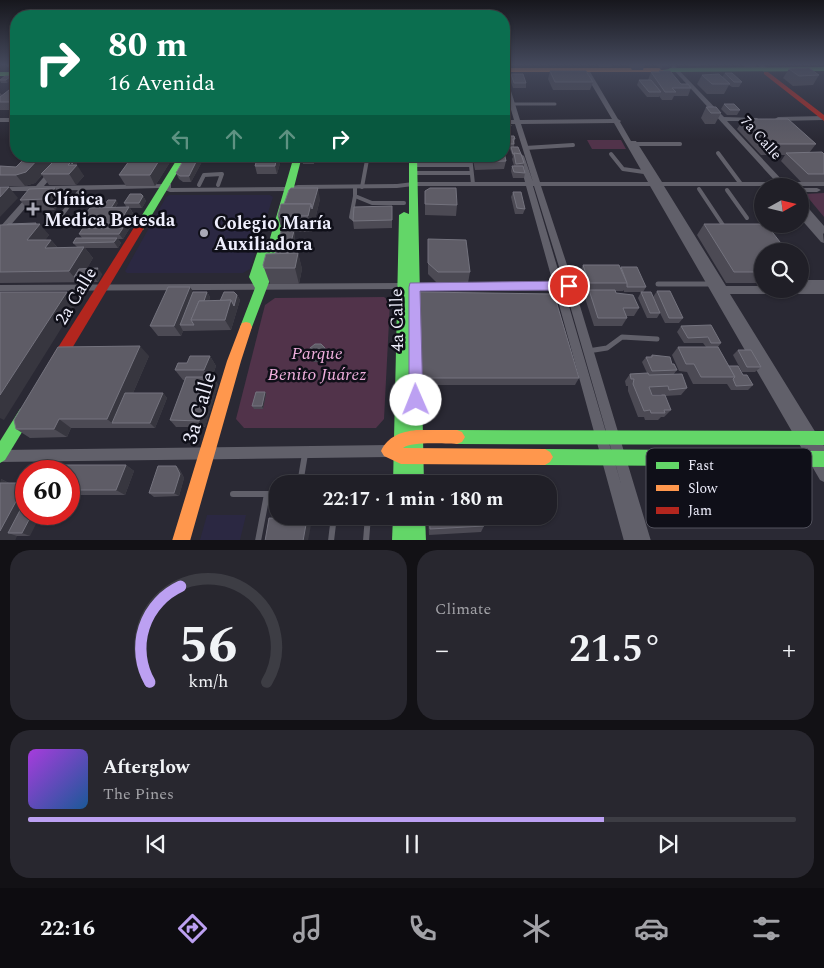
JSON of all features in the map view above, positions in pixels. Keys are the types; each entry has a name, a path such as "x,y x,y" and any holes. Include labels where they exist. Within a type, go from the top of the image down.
{"main road":[{"path":"788,89 824,119"},
{"name":"2a Calle","path":"51,371 163,187 181,162"},
{"name":"3a Calle","path":"288,187 291,162"},
{"name":"3a Calle","path":"181,540 234,361 265,277 271,235 296,162"},
{"name":"4a Calle","path":"408,174 404,203 416,437 416,475"},
{"name":"4a Calle","path":"401,475 409,286 408,174"},
{"path":"0,455 31,405"},
{"path":"646,458 401,456 389,451 402,439 416,437 608,439 824,438"},
{"path":"401,525 401,540"},
{"path":"417,525 417,540"}],"street":[{"path":"599,89 806,438 821,458 824,476"},
{"name":"7a Calle","path":"689,89 722,121"},
{"name":"7a Calle","path":"693,89 773,178"},
{"path":"510,98 512,104 510,120 569,286 587,351 631,540"},
{"path":"774,120 824,119"},
{"path":"510,120 617,120"},
{"path":"510,120 525,148 557,286 608,439"},
{"path":"722,121 764,120"},
{"path":"632,144 644,172 657,186 699,190 754,190"},
{"path":"0,232 61,162"},
{"path":"163,187 170,190 359,187 408,174 533,187"},
{"path":"408,174 474,184 533,187 754,184"},
{"path":"809,184 824,184"},
{"path":"0,189 199,185 288,187"},
{"path":"809,190 824,190"},
{"path":"809,214 824,230"},
{"path":"809,223 824,240"},
{"path":"809,283 824,283"},
{"path":"718,287 754,285"},
{"path":"0,288 569,286"},
{"path":"718,287 824,290"},
{"path":"0,455 389,451"},
{"path":"613,458 644,540"}],"lane":[{"path":"512,104 555,104"},
{"path":"632,144 680,144"},
{"path":"525,148 574,145"},
{"path":"718,153 740,184"},
{"path":"611,154 623,169 644,172"},
{"path":"363,222 356,222 351,217 355,196 366,162"},
{"path":"382,162 408,174 471,173"},
{"path":"408,174 470,165 474,184"},
{"path":"199,185 204,175 221,174 223,176 218,185"},
{"path":"54,225 82,188"},
{"path":"699,190 726,228"},
{"path":"727,190 747,218"},
{"path":"355,196 372,202 404,203"},
{"path":"658,284 718,287"},
{"path":"587,351 607,348 616,340 622,338 657,339"},
{"path":"301,475 305,452"},
{"path":"233,494 267,494 258,540"},
{"path":"331,540 333,525"},
{"path":"366,540 367,525"}],"shaded area":[{"name":"Colegio María Auxiliadora","path":"169,195 270,195 273,197 250,269 243,273 127,273 125,271 166,197"},
{"path":"207,515 246,515 240,540 200,540"}],"green space":[{"path":"587,140 621,140 626,149 592,149"},
{"path":"824,193 824,217 809,199 809,194"},
{"name":"Parque Benito Juárez","path":"384,297 390,302 384,419 376,428 244,428 236,419 265,305 275,298"}],"building":[{"path":"647,89 659,89 661,92 649,92"},
{"path":"663,89 673,89 676,92 665,92"},
{"path":"10,90 10,102 0,102 0,97"},
{"path":"724,104 734,104 740,110 730,110"},
{"path":"706,107 716,107 721,113 711,113"},
{"path":"744,119 788,119 816,144 769,144"},
{"path":"510,136 514,136 514,144 510,144"},
{"path":"511,147 518,147 521,154 513,154"},
{"path":"822,152 824,154 824,174 808,174 786,153"},
{"path":"514,153 521,154 524,163 516,164"},
{"path":"21,162 35,162 26,172 16,175 0,175 0,166 16,167"},
{"path":"53,162 71,162 68,165 77,165 69,174 41,174"},
{"path":"128,162 158,162 150,175 119,175"},
{"path":"182,162 196,162 189,176 180,176 176,173"},
{"path":"256,162 276,162 275,166 255,166"},
{"path":"512,166 523,166 525,173 514,172"},
{"path":"0,187 9,187 0,197"},
{"path":"55,188 46,199 20,200 29,189"},
{"path":"291,188 318,188 312,209 311,204 284,204"},
{"path":"430,188 456,188 457,205 425,204 425,191"},
{"path":"513,192 521,192 525,209 517,208"},
{"path":"130,194 141,194 143,196 139,203 124,203"},
{"path":"108,200 116,200 111,208 102,208"},
{"path":"281,204 311,204 308,216 278,216"},
{"path":"392,206 392,220 353,221 354,207"},
{"path":"129,207 119,223 79,223 90,208"},
{"path":"36,223 35,225 7,225 8,224"},
{"path":"40,224 27,240 51,240 45,248 84,247 69,271 0,272 0,225"},
{"path":"704,224 754,224 754,233 773,233 781,243 754,243 754,272 734,272"},
{"path":"83,228 123,228 119,234 79,234"},
{"path":"281,231 294,231 288,253 275,254"},
{"path":"76,238 117,238 114,242 73,243"},
{"path":"428,239 466,240 470,272 438,272 428,263"},
{"path":"298,253 295,268 264,268 266,254"},
{"path":"583,265 619,265 627,283 589,283"},
{"path":"621,267 637,267 646,287 627,287"},
{"path":"98,268 93,276 74,277 79,269"},
{"path":"168,287 190,287 174,326 150,326"},
{"path":"589,290 615,290 616,293 633,295 639,308 623,308 627,318 598,318"},
{"path":"657,291 670,291 683,318 669,318"},
{"path":"0,292 67,292 0,395"},
{"path":"193,292 207,292 204,301 199,301 191,320 194,325 180,325"},
{"path":"224,292 234,292 237,295 234,306 231,300 220,301"},
{"path":"420,292 554,294 579,378 422,378"},
{"path":"641,292 651,292 660,313 650,313"},
{"path":"231,300 225,320 191,320 199,301"},
{"path":"711,325 721,343 711,343 708,337 688,338 681,326"},
{"path":"315,344 321,344 325,348 324,353 319,357 313,357 309,354 310,348"},
{"path":"140,346 107,419 59,419 54,429 16,429 14,420 58,347"},
{"path":"678,347 718,347 735,377 701,377 694,364 686,364"},
{"path":"738,350 751,350 761,367 747,367"},
{"path":"652,355 670,357 672,364 674,364 677,370 652,371 646,357 652,357"},
{"path":"190,356 210,356 204,370 175,370 178,363 187,363"},
{"path":"729,366 738,366 743,375 747,375 753,385 736,386 733,379 735,377"},
{"path":"648,373 649,375 682,374 687,388 669,390 668,386 649,387 652,395 665,395 671,410 664,410 665,413 651,413 650,410 644,411 633,384 634,379 631,379 630,374"},
{"path":"186,377 214,377 199,421 170,420"},
{"path":"256,392 265,392 262,406 252,406"},
{"path":"125,393 163,393 150,423 112,423"},
{"path":"80,465 126,465 116,490 80,490"},
{"path":"158,466 176,466 180,474 174,493 149,493"},
{"path":"0,483 15,483 15,503 0,531"},
{"path":"269,518 269,525 306,525 303,540 265,540"},
{"path":"15,520 15,525 26,525 22,533 8,533"},
{"path":"430,525 484,526 430,529"}],"traffic: fast":[{"path":"139,228 179,162"},
{"path":"246,327 265,277 296,162"},
{"path":"413,162 416,475"},
{"path":"401,475 404,215"},
{"path":"260,287 255,277 264,247"},
{"path":"0,455 25,414"},
{"path":"457,437 824,438"},
{"path":"545,457 646,458"},
{"path":"812,459 824,459"},
{"path":"401,525 401,540"},
{"path":"417,525 417,540"}],"traffic: slow":[{"path":"181,540 234,361 246,327"},
{"path":"457,437 402,439 389,451 401,456 545,457"}],"traffic: jam":[{"path":"786,89 824,119"},
{"path":"57,361 139,228"}],"place":[{"name":"Clínica Medica Betesda","path":"33,209"},
{"name":"Colegio María Auxiliadora","path":"204,233"}],"route":[{"path":"416,400 414,287 569,286"}]}
